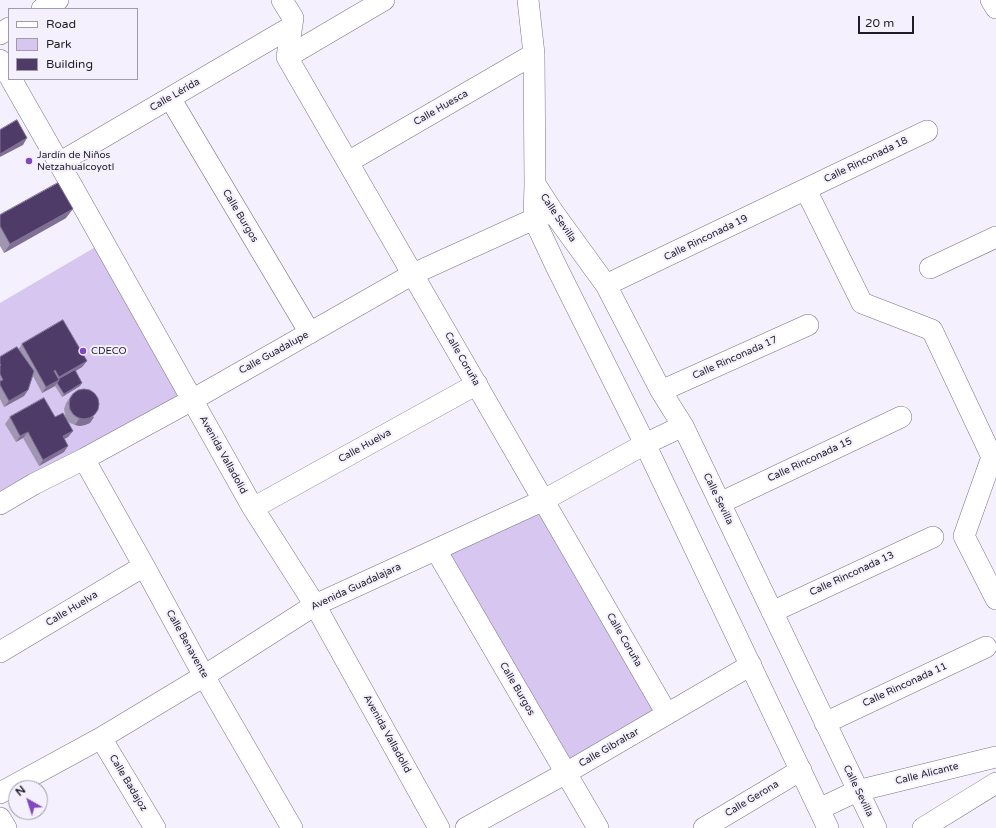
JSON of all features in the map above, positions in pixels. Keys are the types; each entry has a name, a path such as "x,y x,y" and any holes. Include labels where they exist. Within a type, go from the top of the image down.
{"street":[{"path":"44,8 58,0"},
{"path":"282,0 293,18 287,57"},
{"path":"287,57 384,0"},
{"name":"Calle Sevilla","path":"528,0 534,54 535,184 556,266 645,444 828,828"},
{"path":"991,0 996,8"},
{"name":"Calle Lérida","path":"59,163 291,27"},
{"name":"Calle Huesca","path":"348,162 534,54"},
{"name":"Calle Coruña","path":"287,57 667,714"},
{"path":"0,60 8,74"},
{"name":"Avenida Valladolid","path":"12,80 253,508 315,604 439,828"},
{"name":"Calle Burgos","path":"170,98 310,333"},
{"name":"Calle Rinconada 18","path":"806,190 927,131"},
{"path":"806,190 862,303 932,330 989,450 992,457 964,536 996,599"},
{"name":"Calle Rinconada 19","path":"606,285 806,190"},
{"name":"Calle Sevilla","path":"544,215 606,285 661,391 683,426 876,828"},
{"name":"Calle Guadalupe","path":"0,504 34,484 84,459 192,400 413,274 544,215"},
{"path":"930,268 996,237"},
{"name":"Calle Rinconada 17","path":"661,391 808,325"},
{"name":"Calle Huelva","path":"253,508 477,384"},
{"name":"Calle Rinconada 15","path":"720,503 901,418"},
{"name":"Avenida Guadalajara","path":"0,793 102,738 204,676 315,604 544,500 645,444 683,426"},
{"name":"Calle Benavente","path":"84,459 204,676 292,828"},
{"name":"Calle Rinconada 13","path":"772,612 933,537"},
{"name":"Calle Burgos","path":"436,550 598,828"},
{"name":"Calle Huelva","path":"0,652 144,566"},
{"name":"Calle Rinconada 11","path":"825,723 986,647"},
{"name":"Calle Gibraltar","path":"466,828 566,773 751,666"},
{"name":"Calle Badajoz","path":"102,738 155,828"},
{"name":"Calle Alicante","path":"819,809 857,791 996,757"},
{"name":"Calle Gerona","path":"704,828 801,770"},
{"path":"922,828 996,783"},
{"path":"0,818 6,828"}],"green space":[{"name":"CDECO","path":"104,242 192,400 0,507 0,303"},
{"path":"544,500 667,714 566,773 436,550"}],"building":[{"path":"17,120 27,138 0,154 0,130"},
{"path":"58,183 73,209 10,244 0,226 0,215"},
{"path":"63,320 87,361 59,377 55,370 54,371 59,380 46,387 22,344"},
{"path":"17,347 34,371 28,390 9,401 0,385 0,381 3,380 0,374 0,357"},
{"path":"75,370 82,383 64,394 57,383 59,379"},
{"path":"84,389 95,393 99,404 95,415 84,419 73,415 69,404 73,393"},
{"path":"44,398 55,417 63,413 73,431 63,436 68,446 43,460 28,432 20,436 10,417"}],"place":[{"name":"Jardín de Niños Netzahualcoyotl","path":"29,161"},
{"name":"CDECO","path":"83,351"}]}
